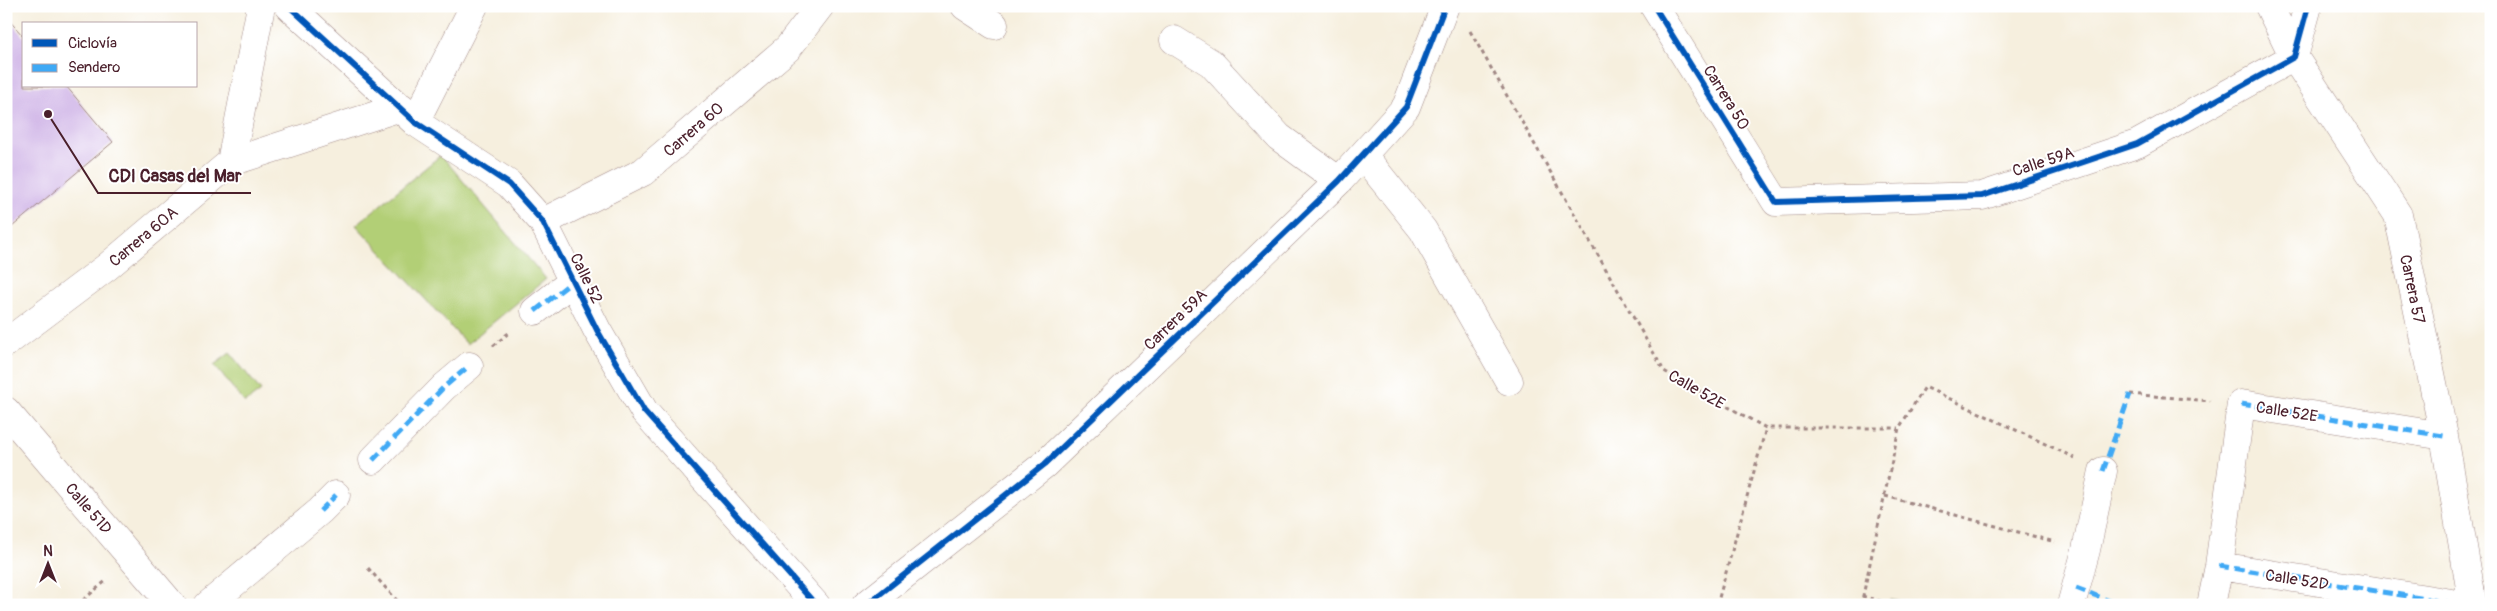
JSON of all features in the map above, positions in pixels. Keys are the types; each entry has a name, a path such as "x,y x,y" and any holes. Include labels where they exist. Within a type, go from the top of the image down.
{"street":[{"path":"232,162 261,6"},
{"name":"Calle 52","path":"289,6 408,114 509,184 543,222 597,330 644,411 816,605"},
{"path":"408,114 474,6"},
{"name":"Carrera 60","path":"543,222 643,172 788,48 820,6"},
{"path":"965,6 994,25"},
{"name":"Carrera 59A","path":"866,605 1044,464 1339,181 1406,107 1445,6"},
{"name":"Carrera 50","path":"1654,6 1776,202"},
{"name":"Carrera 57","path":"2269,6 2294,57 2398,215 2444,436 2473,605"},
{"path":"2294,57 2308,6"},
{"path":"1174,40 1211,62 1279,136 1339,181"},
{"name":"Calle 59A","path":"1776,202 1982,196 2137,144 2294,57"},
{"name":"Carrera 60A","path":"6,343 107,267 232,162 408,114"},
{"path":"1363,155 1423,230 1509,381"},
{"path":"535,312 573,281"},
{"path":"373,460 398,437 444,387 469,366"},
{"path":"2211,605 2219,566 2240,404"},
{"name":"Calle 52E","path":"2240,404 2444,436"},
{"name":"Calle 51D","path":"6,411 172,605"},
{"path":"2071,605 2086,550 2103,471"},
{"path":"208,605 328,503"},
{"name":"Calle 52D","path":"2219,566 2464,605"}],"path":[{"path":"469,366 535,312"},
{"path":"1861,605 1900,428 1924,387 2103,471"},
{"path":"1717,605 1766,428"},
{"path":"1884,496 2086,550"},
{"path":"77,605 133,558"},
{"path":"368,568 401,605"},
{"path":"1862,596 1895,605"}],"green space":[{"path":"441,155 546,279 467,344 356,225"},
{"path":"230,353 261,391 245,403 214,365"},
{"path":"1890,599 1921,605 1889,605"}],"building":[{"path":"6,17 22,35 22,88 68,88 113,142 6,232"}],"marked path":[{"path":"535,311 573,281"},
{"path":"373,460 444,387 469,366"},
{"path":"2103,471 2130,394"},
{"path":"2241,404 2444,436"},
{"path":"320,511 336,495"},
{"path":"2219,566 2464,605"},
{"path":"2076,588 2120,605"}],"cycle path":[{"path":"289,6 415,122 509,184 543,222 597,330 644,411 816,605"},
{"path":"866,605 1045,464 1339,181 1406,107 1445,6"},
{"path":"1654,6 1776,202 1982,196 2137,144 2294,57 2308,6"}],"place":[{"name":"CDI Casas del Mar","path":"48,114"}]}
